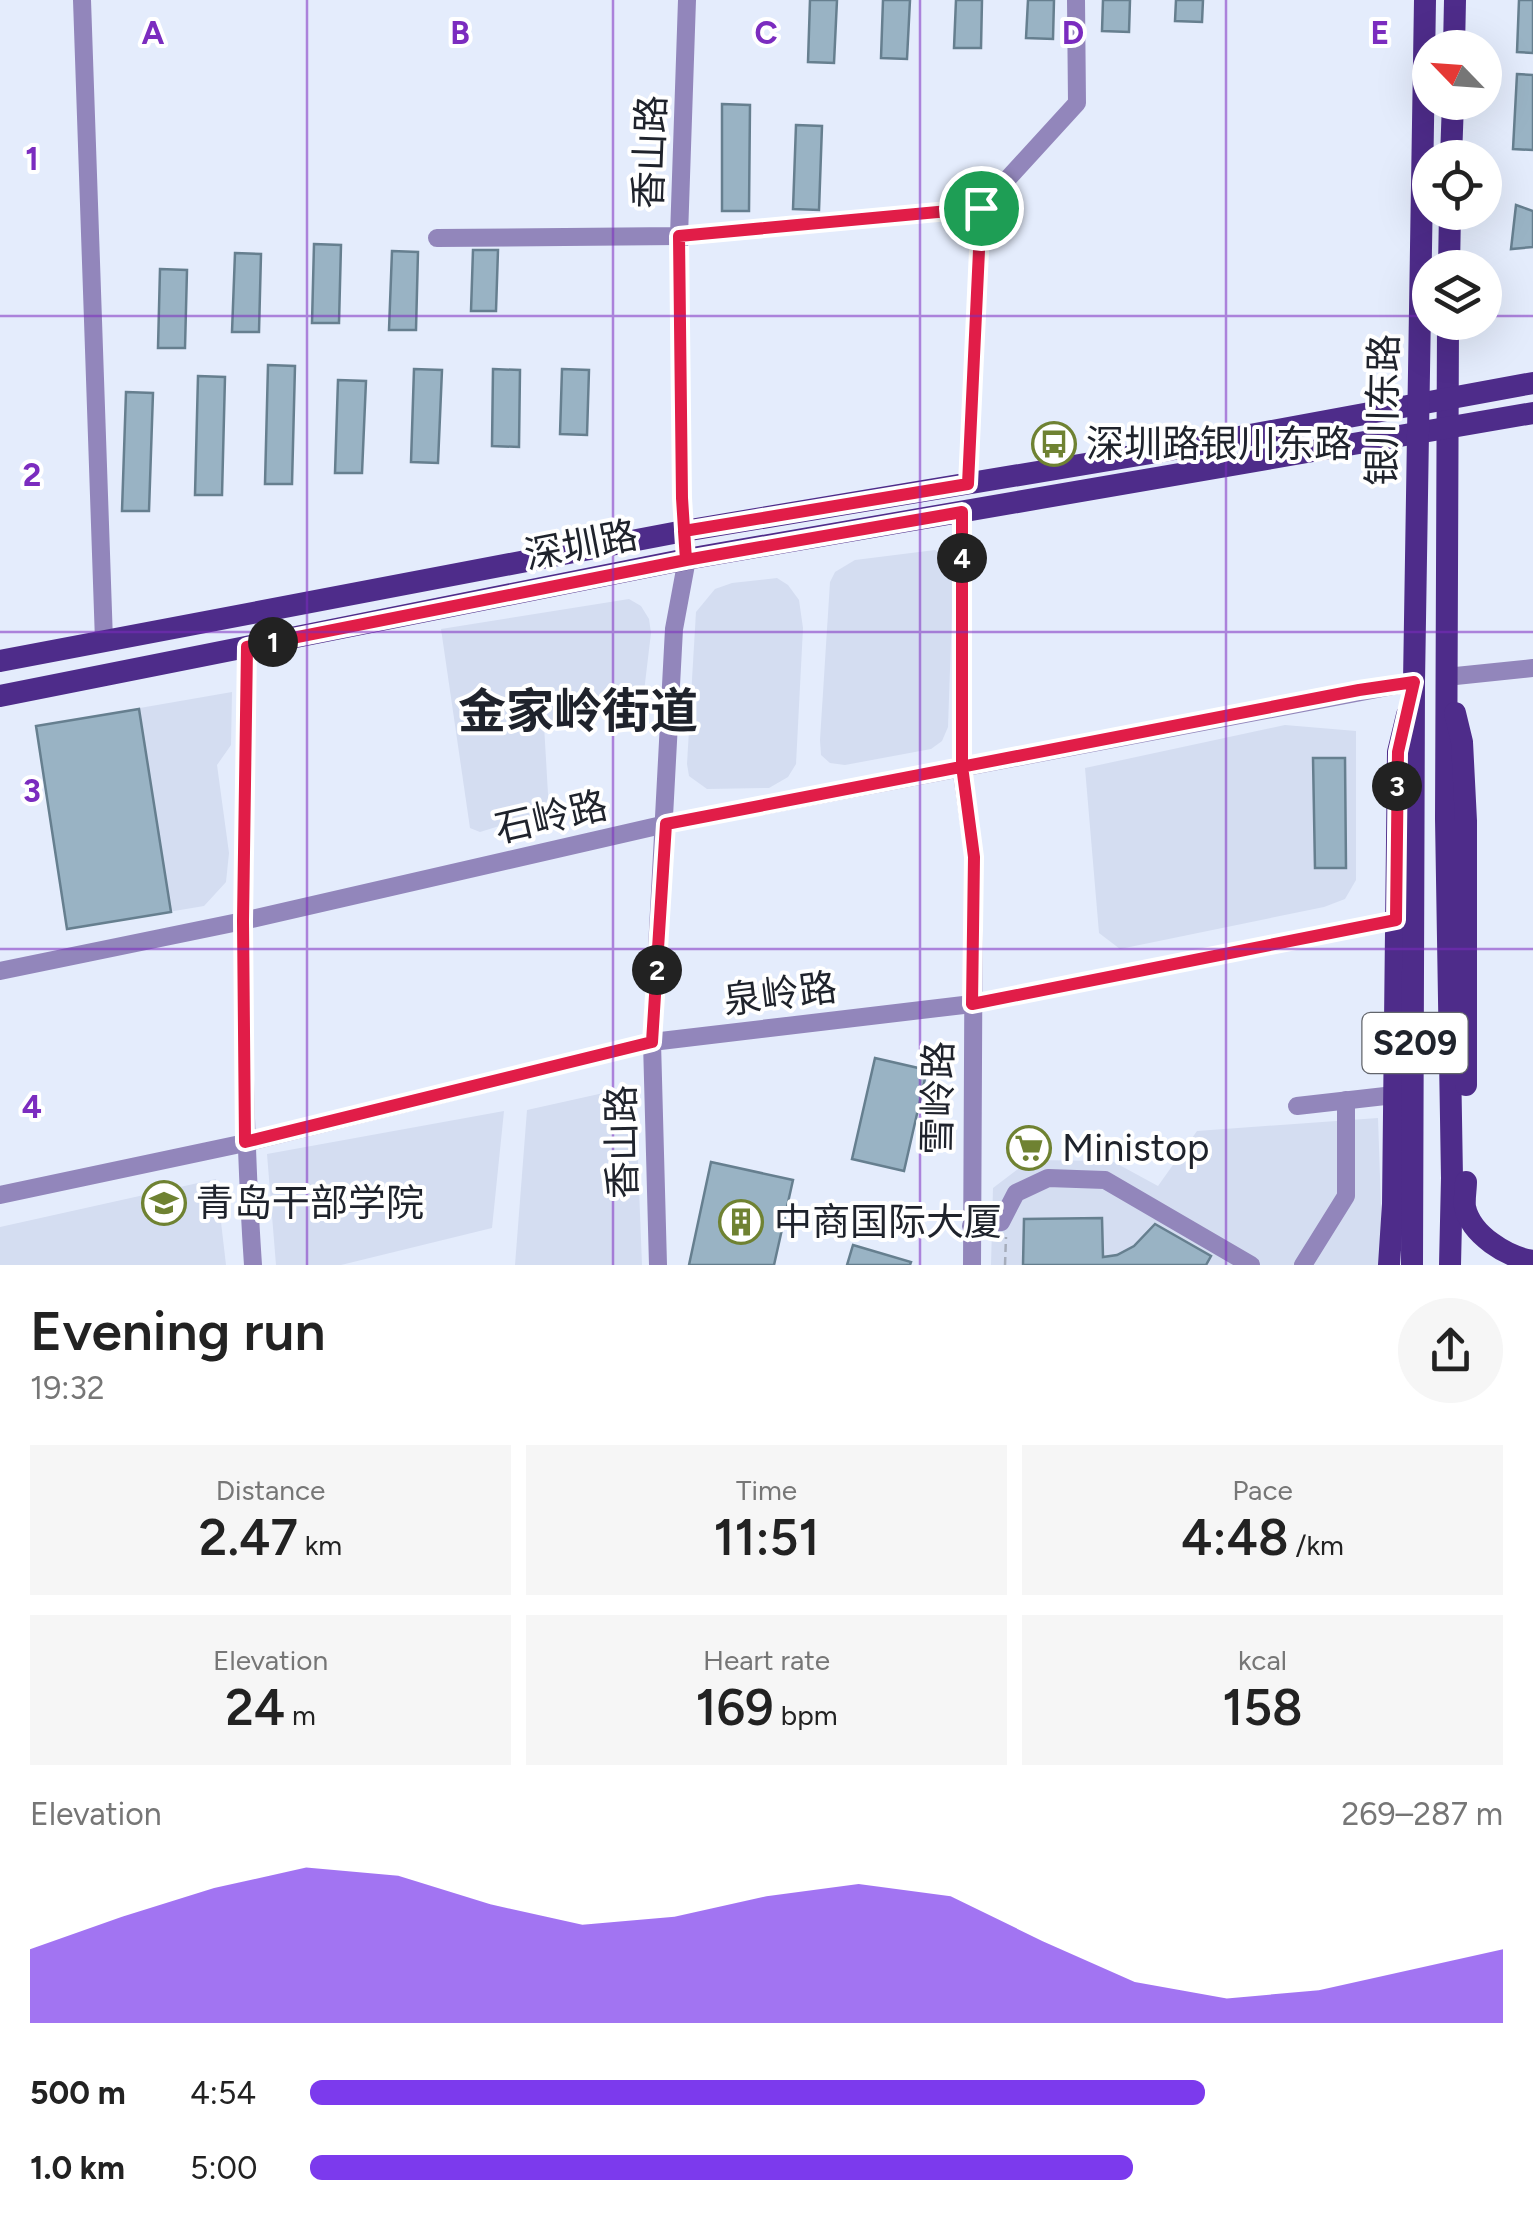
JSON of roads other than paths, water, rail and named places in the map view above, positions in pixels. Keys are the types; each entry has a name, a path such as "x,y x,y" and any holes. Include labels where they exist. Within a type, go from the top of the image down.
{"main road":[{"name":"银川东路","path":"1412,1265 1414,682 1425,0"},
{"path":"1454,30 1455,0"},
{"name":"银川东路","path":"1448,340 1450,1265"},
{"name":"深圳路","path":"0,661 684,531 1533,383"},
{"name":"深圳路","path":"0,696 686,560 1533,413"},
{"path":"1446,677 1462,742 1466,821 1466,1210 1459,1265"},
{"path":"1387,1262 1394,1204 1398,752 1414,682"},
{"path":"1466,1210 1475,1225 1504,1252 1533,1262"}],"street":[{"path":"82,0 104,641"},
{"name":"香山路","path":"658,1265 652,1042 674,629 686,560 679,236 687,0"},
{"path":"968,484 981,208 1077,103 1076,0"},
{"path":"436,238 679,236 981,208"},
{"name":"雪岭路","path":"962,512 962,766 974,857 972,1265"},
{"path":"247,647 245,1142 253,1265"},
{"path":"1446,677 1533,668"},
{"name":"石岭路","path":"0,971 243,921 666,824 1414,682"},
{"name":"泉岭路","path":"0,1195 245,1142 652,1042 972,1004 1396,920"},
{"path":"1297,1106 1394,1095"},
{"path":"1303,1265 1346,1196 1346,1100"},
{"path":"971,1226 1000,1222 1016,1193 1048,1178 1105,1180 1251,1265"}],"place":[{"name":"深圳路银川东路","path":"1054,444"},
{"name":"Ministop","path":"1029,1148"},
{"name":"青岛干部学院","path":"164,1203"},
{"name":"中商国际大厦","path":"741,1222"}],"district":[{"name":"金家岭街道","path":"578,711"}]}
